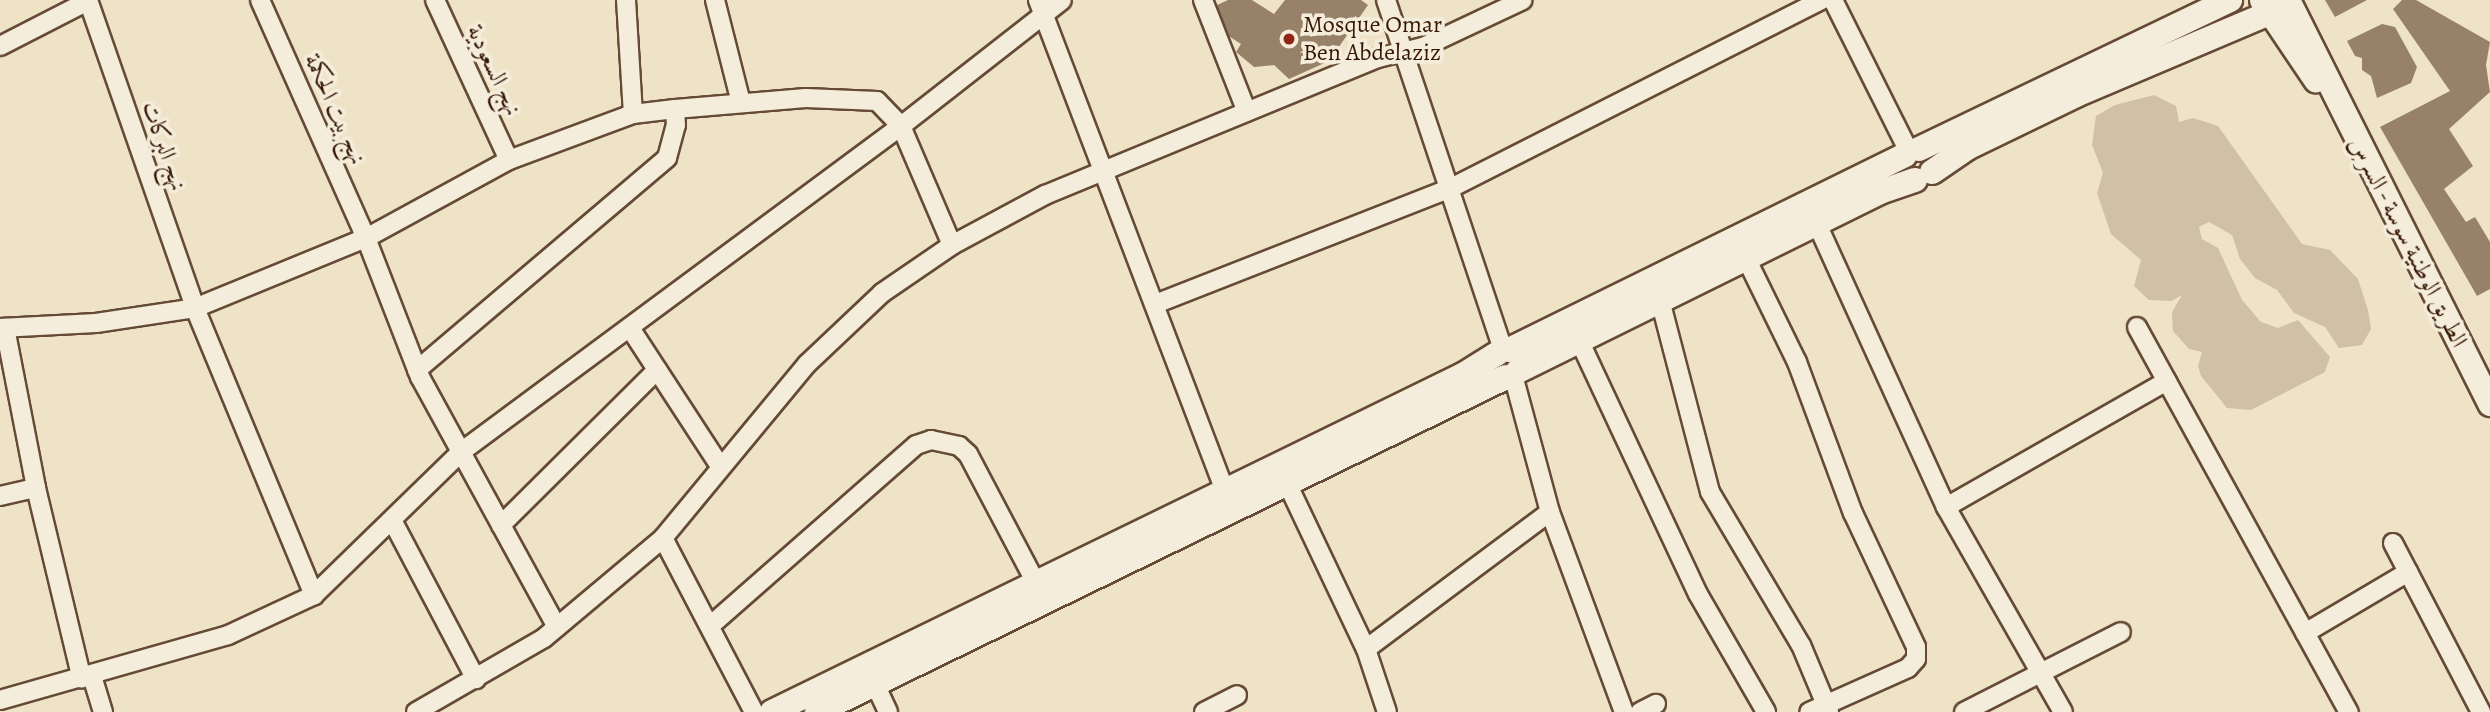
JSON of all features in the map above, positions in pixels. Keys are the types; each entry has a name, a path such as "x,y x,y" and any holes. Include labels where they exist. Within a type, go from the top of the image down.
{"main road":[{"path":"817,712 1287,483 1508,363 1871,176 1911,152 2230,0"},
{"path":"772,712 1463,375 1579,341 1891,187 1923,176 1967,148 2275,3"},
{"name":"الطريق الوطنية سوسة - السرس","path":"2275,3 2344,117 2490,404"},
{"path":"1911,152 1932,157 1923,176"}],"street":[{"path":"0,46 88,0"},
{"name":"نهج البركات","path":"88,0 195,308 314,595"},
{"name":"نهج بيت الحكمة","path":"260,0 366,238 417,370 557,627"},
{"name":"نهج السعودية","path":"435,0 509,160"},
{"path":"626,0 633,114"},
{"path":"715,0 741,103"},
{"path":"0,700 87,678 228,635 314,595 461,452 901,126 1041,8 1062,0"},
{"path":"1203,0 1247,111"},
{"path":"1386,0 1406,51 1508,363 1550,512 1625,712"},
{"path":"416,712 476,679 557,627 663,538 807,364 882,293 952,245 1025,205 1378,58 1406,51 1523,0"},
{"path":"1155,304 1449,189 1822,0"},
{"path":"1833,0 1911,152"},
{"path":"1041,8 1225,491"},
{"path":"103,712 87,678 36,488 2,328 96,323 195,308 366,238 509,160 633,114 741,103 860,98 877,101 901,126 952,245"},
{"path":"417,370 667,158 676,125 675,109"},
{"path":"1817,224 1945,507 2063,712"},
{"path":"1746,258 1797,362 1853,513 1916,647 1916,659 1908,668 1828,708 1809,712"},
{"path":"1660,300 1710,492 1801,645 1828,708"},
{"path":"2137,327 2349,712"},
{"path":"630,328 720,466"},
{"path":"1579,341 1698,594 1766,712"},
{"path":"501,526 657,370"},
{"path":"1945,507 2167,381"},
{"path":"710,626 916,445 931,440 959,446 968,454 1036,583"},
{"path":"1287,483 1366,649 1387,712"},
{"path":"0,496 36,488"},
{"path":"1366,649 1550,512"},
{"path":"392,520 476,679"},
{"path":"663,538 754,712"},
{"path":"2393,544 2481,712"},
{"path":"2305,633 2408,572"},
{"path":"1964,712 2121,632"},
{"path":"875,684 888,712"},
{"path":"1205,712 1237,695"}],"shaded area":[{"path":"2154,95 2176,106 2179,122 2193,118 2218,126 2302,244 2330,250 2358,279 2368,310 2371,329 2362,345 2339,348 2325,327 2294,313 2277,290 2255,278 2240,259 2232,235 2209,222 2199,227 2202,239 2218,248 2242,300 2261,322 2278,328 2298,320 2330,357 2325,372 2251,410 2227,408 2201,376 2198,366 2202,352 2189,349 2173,331 2172,312 2182,295 2171,301 2149,300 2134,286 2141,260 2111,234 2097,193 2103,173 2092,145 2096,116 2115,105"}],"building":[{"name":"Mosque Omar Ben Abdelaziz","path":"1228,0 1252,0 1274,14 1285,0 1361,0 1368,5 1329,61 1289,79 1274,65 1254,67 1236,52 1241,44 1227,35 1215,6"},
{"path":"2325,0 2367,0 2335,17"},
{"path":"2402,0 2416,0 2490,42 2486,65 2490,92 2449,129 2473,166 2444,189 2466,222 2475,217 2490,242 2490,289 2477,296 2380,127 2450,91 2393,9"},
{"path":"2382,24 2395,27 2417,67 2411,83 2377,98 2371,76 2362,70 2362,58 2355,56 2347,41"}],"place":[{"name":"Mosque Omar Ben Abdelaziz","path":"1289,39"}]}
